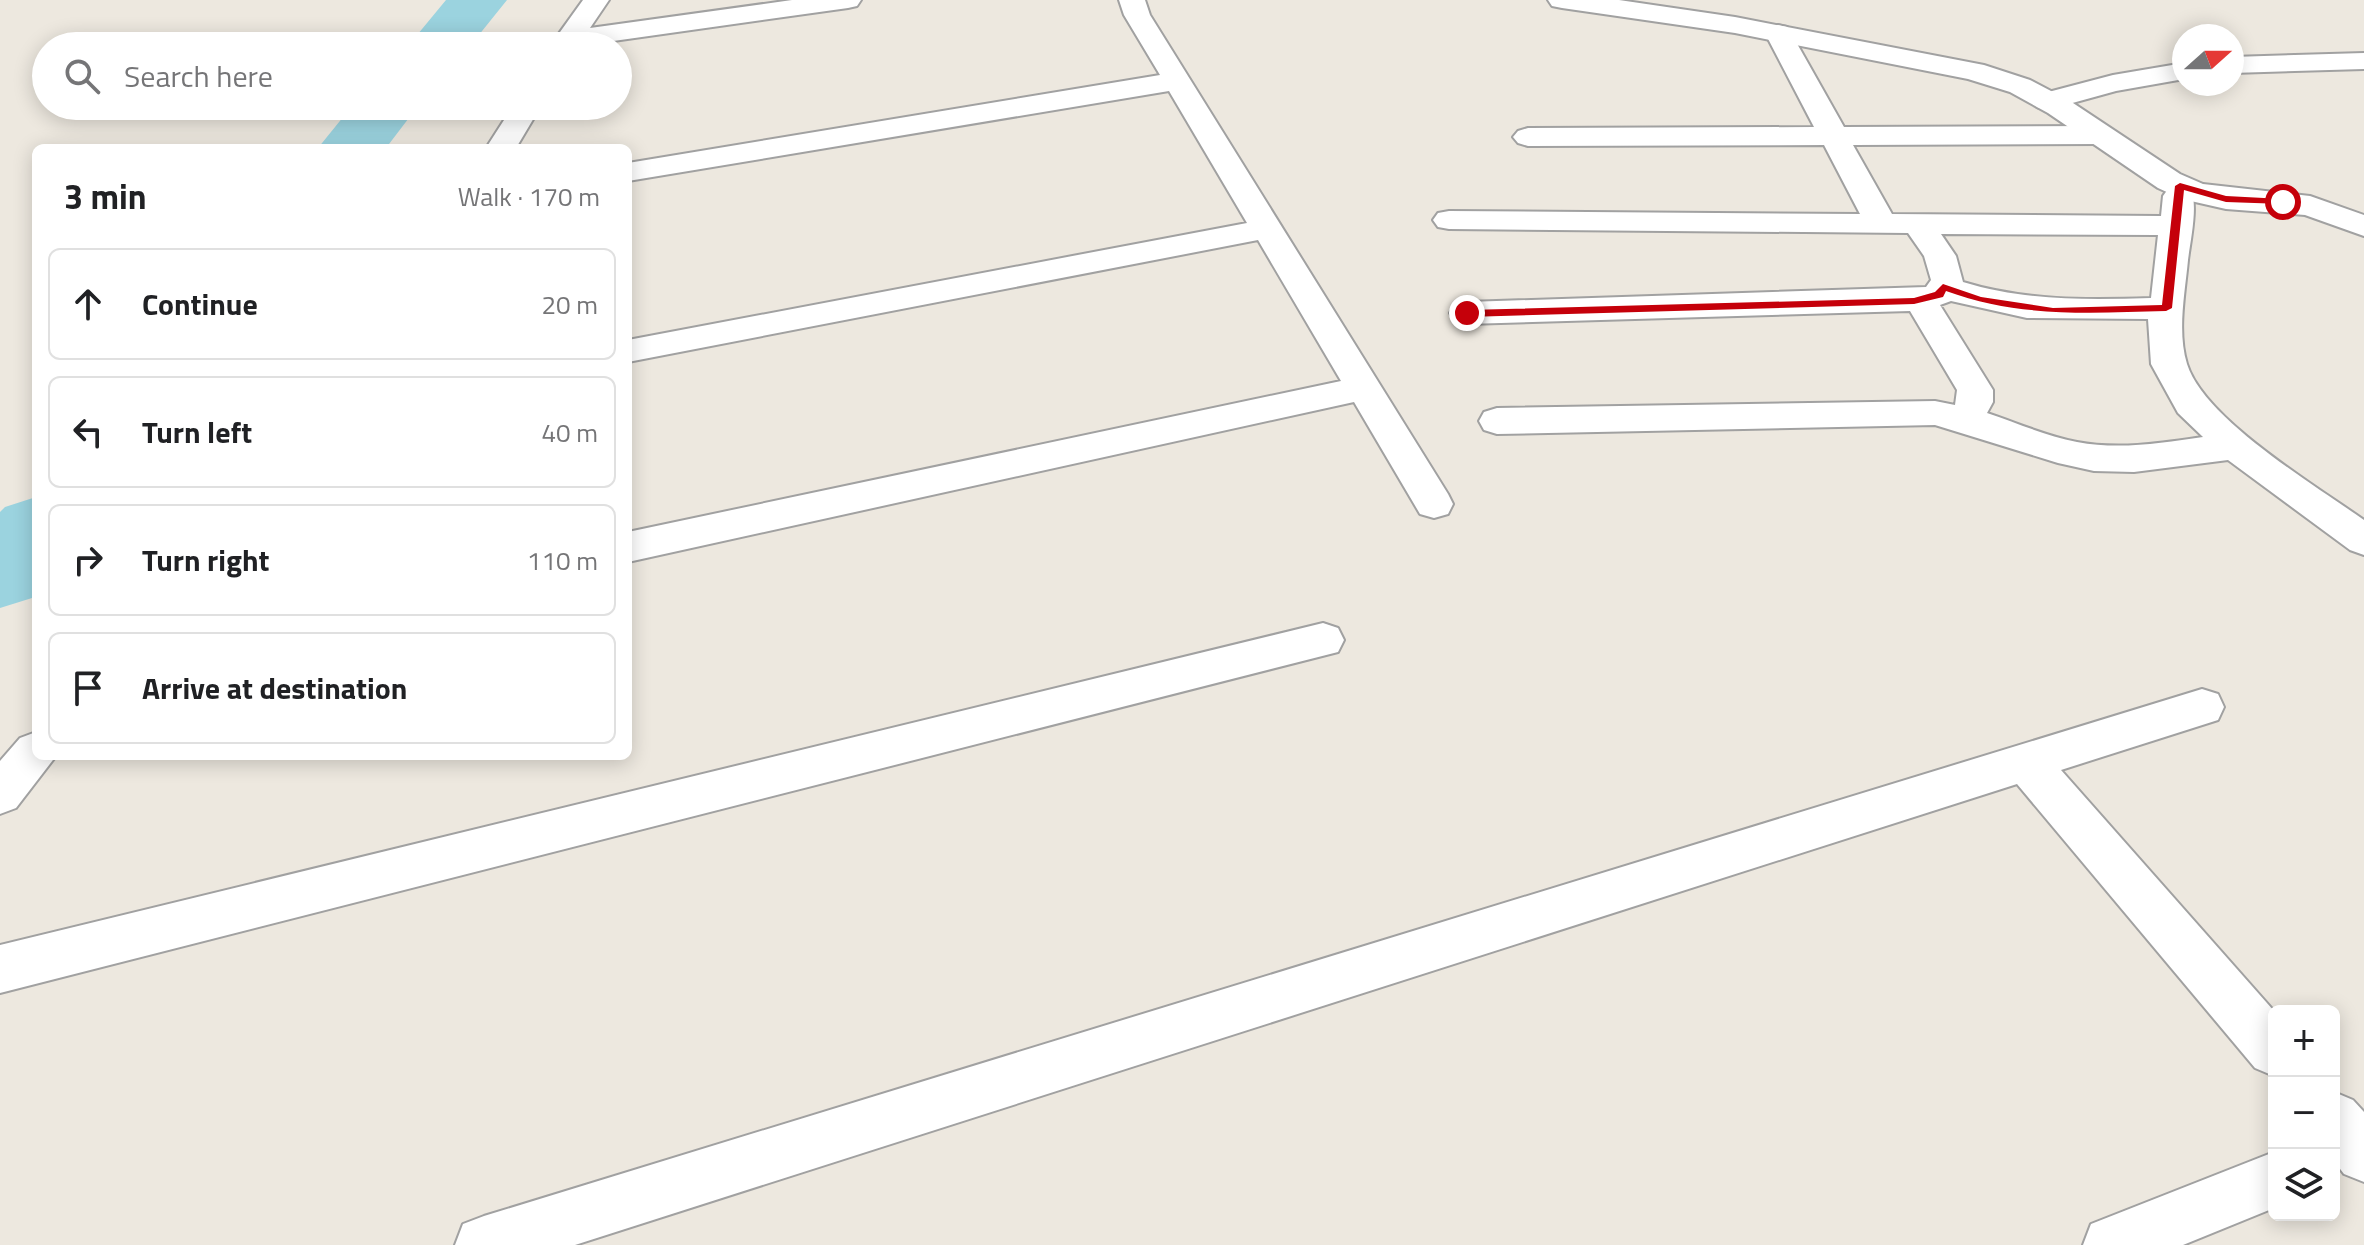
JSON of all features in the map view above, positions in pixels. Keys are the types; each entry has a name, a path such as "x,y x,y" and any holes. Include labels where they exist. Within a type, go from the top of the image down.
{"street":[{"path":"574,32 596,0"},
{"path":"632,33 848,0"},
{"path":"1132,0 1137,15 1176,81 1434,504"},
{"path":"1562,0 1778,33 1974,71 2020,86 2047,101 2180,186 2226,199 2310,206 2364,226"},
{"path":"1778,33 1881,223"},
{"path":"2244,65 2364,61"},
{"path":"2047,101 2113,83 2172,73"},
{"path":"632,171 1176,81"},
{"path":"503,144 518,120"},
{"path":"1528,137 2101,135"},
{"path":"2180,186 2166,308 2169,364 2191,404 2235,446 2287,487 2364,540"},
{"path":"1449,220 2177,226"},
{"path":"1918,224 1940,256 1948,280 1932,294"},
{"path":"632,350 1267,229"},
{"path":"1467,313 1932,294 2053,311 2166,308"},
{"path":"1932,294 1975,390 1975,402 1966,418"},
{"path":"632,546 1364,388"},
{"path":"1497,421 1935,413 1966,418 2079,456 2122,458 2235,446"},
{"path":"0,969 1323,640"},
{"path":"484,1245 2202,707"},
{"path":"0,794 32,756"},
{"path":"2026,762 2268,1043"},
{"path":"2112,1245 2268,1182"}],"waterway":[{"path":"450,32 478,0"},
{"path":"354,144 374,120"},
{"path":"0,574 32,535"}],"route":[{"path":"1467,313 1914,301 1939,294 1943,287 1979,300 2053,311 2166,308 2173,269 2180,186 2226,199 2283,202"}]}
